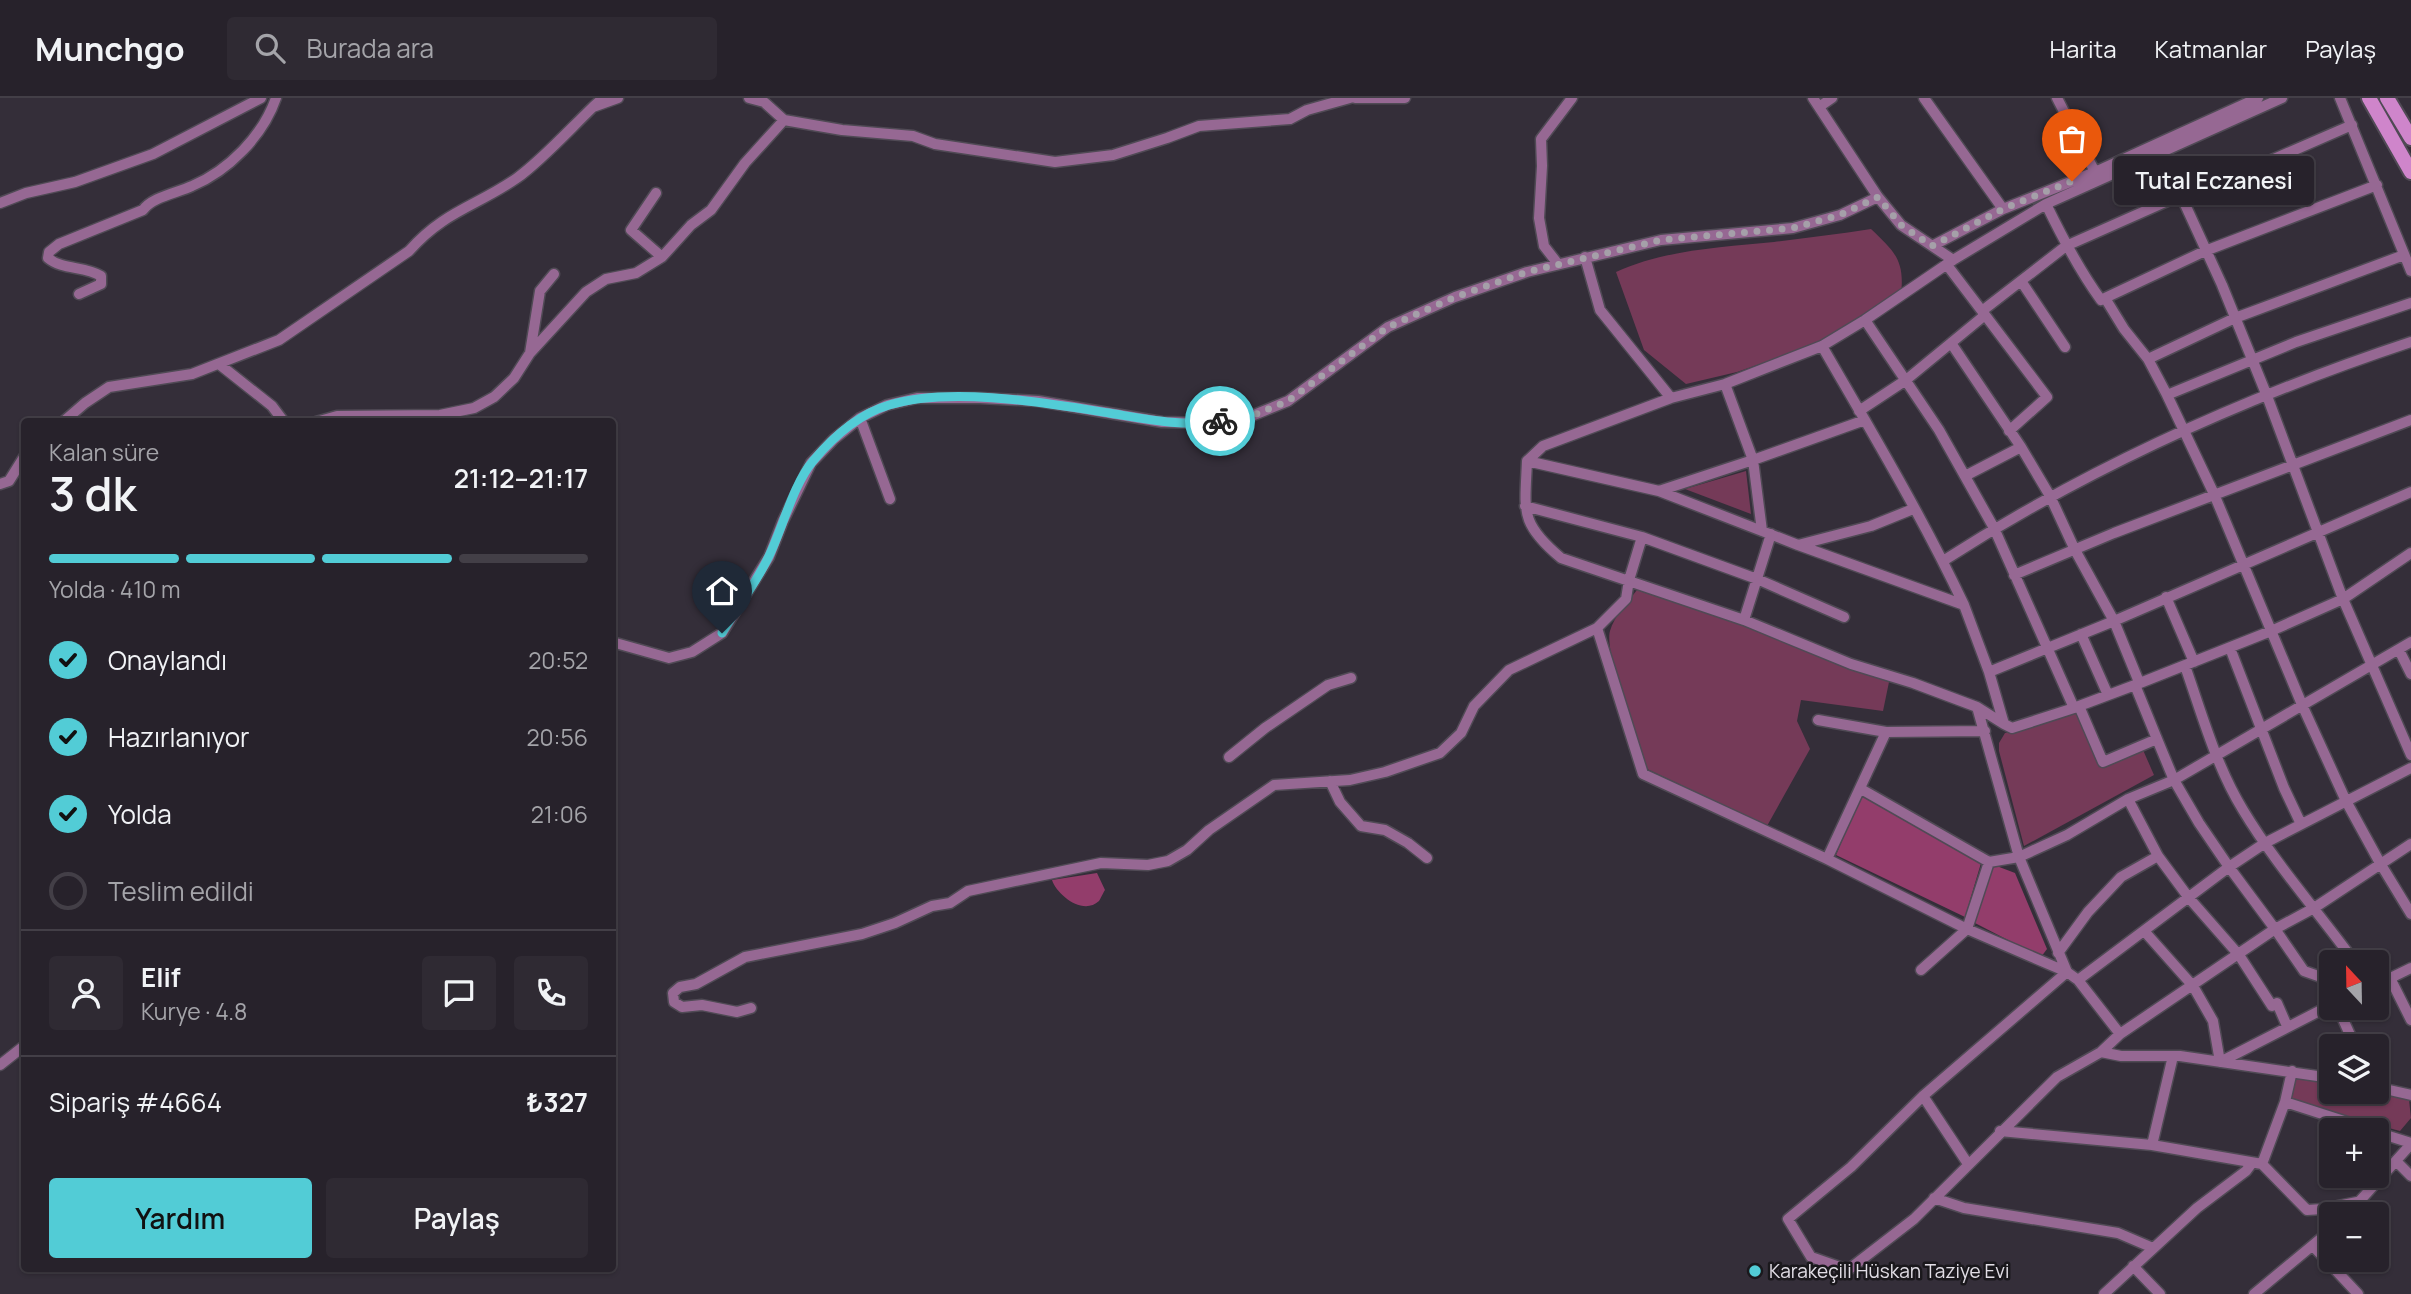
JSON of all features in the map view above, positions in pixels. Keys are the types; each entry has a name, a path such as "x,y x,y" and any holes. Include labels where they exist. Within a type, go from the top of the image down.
{"main road":[{"path":"2369,98 2411,172"},
{"path":"2387,98 2411,138"}],"street":[{"path":"0,204 26,193 75,182 153,154 261,98"},
{"path":"79,294 101,284 101,276 88,270 53,262 48,258 49,252 59,244 144,210 145,206 156,200 209,178 225,167 257,134 276,98"},
{"path":"68,418 110,387 192,374 279,340 409,251 426,232 444,218 517,178 603,98"},
{"path":"593,107 618,98"},
{"path":"749,98 764,102 783,120 842,130 913,136 936,144 1055,162 1113,155 1199,126 1290,119 1307,110 1353,98 1405,98"},
{"path":"1558,264 1544,246 1538,218 1541,139 1572,98"},
{"path":"1832,98 1816,102 1878,197 1901,225 1950,262 1983,314 2047,397 2009,431"},
{"path":"1924,98 2003,209"},
{"path":"2057,98 2095,172"},
{"path":"1932,246 2003,209 2095,172 2239,102 2258,98"},
{"path":"2282,98 2046,204 1950,262 1822,346 1725,384 1671,398 1543,446 1527,461 1525,506 1530,524 1540,540 1561,558 1744,620 1851,664 1977,707 2012,728 2076,707 2271,631 2343,599 2411,553"},
{"path":"2340,98 2411,271"},
{"path":"330,418 440,415 474,408 494,397 513,379 530,353 586,292 606,279 636,272 662,257 691,225 712,210 745,163 783,120"},
{"path":"1659,491 1753,460 1862,416 2066,246 2181,195 2260,165 2352,125"},
{"path":"2161,152 2235,318 2343,599 2411,755"},
{"path":"2046,204 2066,246 2101,300 2206,251 2377,185"},
{"path":"656,193 631,230 662,257"},
{"path":"616,643 669,658 692,652 722,633 769,557 811,463 834,439 860,418 887,405 917,398 1038,401 1162,422 1208,423 1249,417 1288,401 1388,327 1455,297 1527,272 1661,240 1793,228 1840,215 1878,197"},
{"path":"2148,359 2235,318 2404,255"},
{"path":"1585,257 1600,310 1671,398"},
{"path":"530,353 540,291 554,274"},
{"path":"2021,281 2065,347"},
{"path":"2105,298 2124,329 2148,359 2167,395 2214,494 2302,707 2346,801 2411,914"},
{"path":"2167,395 2296,342 2411,303"},
{"path":"1865,320 1906,380 1994,528 2103,762 2157,739"},
{"path":"1943,561 2050,496 2184,431 2335,367 2411,342"},
{"path":"1951,343 2021,447 2050,496 2114,621 2174,780 2199,823 2304,971 2319,976"},
{"path":"1822,346 1943,561 1964,605 1989,672 2004,724"},
{"path":"219,364 272,405 281,418"},
{"path":"1725,384 1753,460 1766,533 1757,579 1744,620"},
{"path":"410,418 418,414"},
{"path":"860,418 890,499"},
{"path":"2014,575 2214,494 2411,420"},
{"path":"1965,476 2021,447"},
{"path":"1527,461 1659,491 1964,605"},
{"path":"0,484 9,481 21,462"},
{"path":"1989,672 2114,621 2411,492"},
{"path":"1525,506 1642,537 1757,579 1844,617"},
{"path":"1798,545 1871,526 1913,509"},
{"path":"751,1008 737,1012 702,1005 682,1007 674,1002 673,993 680,987 696,984 745,957 862,934 932,906 950,903 968,891 1101,863 1148,865 1168,861 1187,850 1209,830 1274,785 1350,780 1385,772 1440,753 1461,733 1474,706 1509,670 1597,628 1626,599 1642,537"},
{"path":"2166,597 2217,756 2242,809 2265,844 2346,950"},
{"path":"1597,628 1643,774 1827,859 1968,929 2067,972 2078,979 2120,1034"},
{"path":"2081,634 2108,695"},
{"path":"1861,789 1989,862 2019,857 2067,835 2128,799 2174,780 2411,642"},
{"path":"2230,648 2260,729 2301,824"},
{"path":"2399,650 2411,674"},
{"path":"1229,757 1265,728 1328,685 1351,678"},
{"path":"1977,707 2019,857 2067,972"},
{"path":"1818,720 1886,732 1985,731"},
{"path":"1827,859 1886,732"},
{"path":"2078,979 2145,932 2229,867 2265,844 2411,768"},
{"path":"1330,781 1340,802 1361,826 1385,830 1427,858"},
{"path":"2128,799 2158,856 2189,898 2239,955 2272,1006 2277,1003 2287,1026"},
{"path":"2067,972 1923,1096 1850,1167 1788,1219 1811,1257 1848,1270 1914,1219 2057,1077 2101,1052 2120,1034 2275,929 2314,908 2411,844"},
{"path":"2059,953 2088,912 2121,877 2158,856"},
{"path":"1921,970 1968,929 1989,862"},
{"path":"2145,932 2193,986 2213,1021 2220,1062"},
{"path":"2411,968 2390,978 2411,1020"},
{"path":"2220,1062 2319,1011"},
{"path":"0,1065 21,1048"},
{"path":"2101,1052 2121,1056 2173,1056 2319,1077"},
{"path":"2152,1145 2173,1056"},
{"path":"2104,1294 2197,1208 2257,1163 2286,1102 2292,1071"},
{"path":"2389,1090 2411,1095"},
{"path":"1923,1096 1968,1164"},
{"path":"2286,1102 2335,1118"},
{"path":"2000,1131 2152,1145 2257,1163 2307,1210 2362,1201 2411,1144 2389,1136"},
{"path":"2397,1162 2411,1176"},
{"path":"1934,1198 1964,1208 2118,1233 2153,1248"},
{"path":"2254,1294 2319,1242"},
{"path":"2314,1247 2358,1294"},
{"path":"2133,1266 2160,1294"}],"shaded area":[{"path":"1871,229 1896,257 1901,273 1901,294 1823,342 1737,372 1686,384 1644,350 1616,272 1673,254"},
{"path":"1746,471 1751,514 1685,489"},
{"path":"1637,590 1796,643 1889,682 1883,711 1801,700 1797,721 1810,749 1767,826 1645,768 1622,698 1609,641 1615,620"},
{"path":"2076,712 2101,768 2143,750 2154,775 2024,846 1999,743 2005,733"},
{"path":"1861,795 1981,863 1965,917 1836,855"},
{"path":"1994,865 2015,873 2047,949 2041,957 1975,923"},
{"path":"1097,873 1105,890 1099,901 1093,905 1071,902 1059,892 1052,880"},
{"path":"2297,1077 2319,1082 2319,1104 2389,1104 2389,1096 2409,1100 2411,1118 2400,1131 2389,1128 2389,1118 2352,1118 2289,1101"}],"way so far":[{"path":"1220,421 1249,417 1288,401 1388,327 1455,297 1527,272 1661,240 1793,228 1840,215 1878,197 1901,225 1932,246 2003,209 2072,181"}],"place":[{"name":"Tutal Eczanesi","path":"2072,181"},
{"name":"Karakeçili Hüskan Taziye Evi","path":"1755,1271"}],"route":[{"path":"722,633 769,557 811,463 834,439 860,418 887,405 917,398 980,398 1038,401 1162,422 1220,421"}]}
